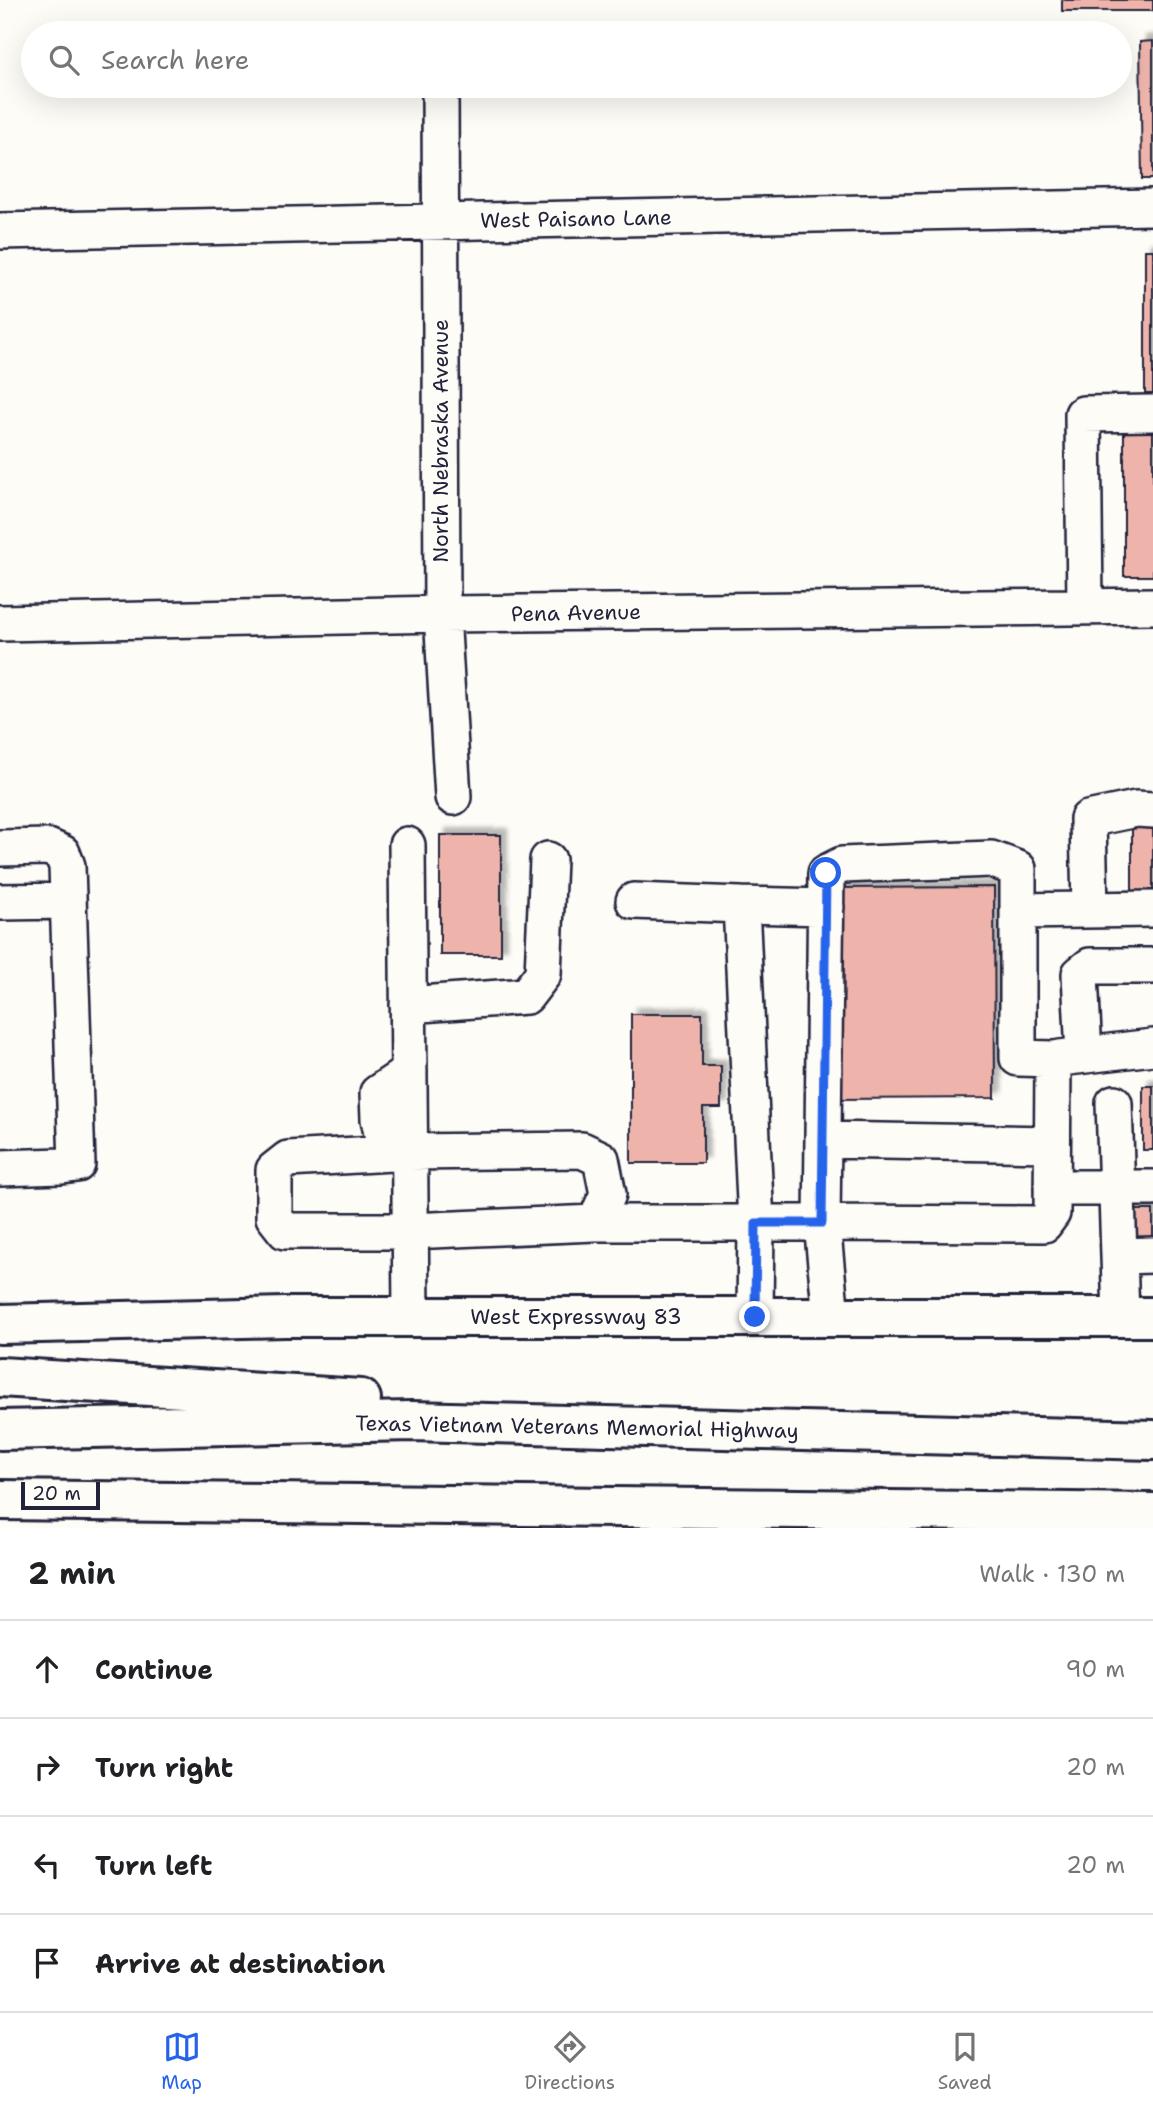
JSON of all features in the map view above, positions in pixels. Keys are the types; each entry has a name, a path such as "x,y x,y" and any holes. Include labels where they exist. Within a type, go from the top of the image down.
{"main road":[{"name":"West Expressway 83","path":"0,1324 285,1317 1141,1318"},
{"path":"0,1377 992,1437"},
{"name":"Texas Vietnam Veterans Memorial Highway","path":"0,1430 412,1420 1153,1440"},
{"path":"0,1500 1153,1513"},
{"path":"0,1512 97,1502"}],"street":[{"name":"North Nebraska Avenue","path":"440,98 442,614 453,797"},
{"name":"West Paisano Lane","path":"0,231 1153,207"},
{"path":"1085,607 1083,414 1153,413"},
{"name":"Pena Avenue","path":"0,623 442,614 1153,606"},
{"path":"1090,909 1088,819 1136,809 1153,810"},
{"path":"407,845 409,1072 397,1152 410,1231 411,1317"},
{"path":"0,848 48,848 62,853 68,866 77,1164 0,1168"},
{"path":"831,1317 822,1223 826,873 842,865 992,859 1018,869 1018,1058 1068,1057 1153,1047"},
{"path":"408,1004 526,996 543,974 548,860"},
{"path":"0,902 68,901"},
{"path":"634,901 825,907"},
{"path":"741,905 756,1223 755,1317"},
{"path":"1018,911 1153,909"},
{"path":"595,1223 608,1194 601,1159 582,1150 397,1152 288,1159 274,1170 274,1217 285,1231 410,1231 595,1223 1044,1224 1052,1213 1052,1143 1080,974 1090,966 1153,966"},
{"path":"1114,1103 1117,1188 1136,1255 1141,1318"},
{"path":"823,1140 1052,1143"},
{"path":"1052,1188 1153,1188"}],"building":[{"path":"1062,0 1153,0 1153,11 1062,11"},
{"path":"1153,41 1153,179 1142,179 1140,42"},
{"path":"1145,250 1153,250 1153,394 1145,394"},
{"path":"1124,422 1153,422 1153,576 1124,576"},
{"path":"1132,820 1153,820 1153,895 1132,895"},
{"path":"440,835 501,835 501,955 440,955"},
{"path":"994,887 995,1098 834,1099 833,888"},
{"path":"631,1014 702,1014 702,1066 721,1066 721,1108 703,1108 703,1163 631,1163"},
{"path":"1143,1086 1153,1086 1153,1150 1143,1150"},
{"path":"1133,1210 1153,1210 1153,1246 1134,1247"}],"route":[{"path":"755,1317 756,1223 822,1223 826,873"}]}
